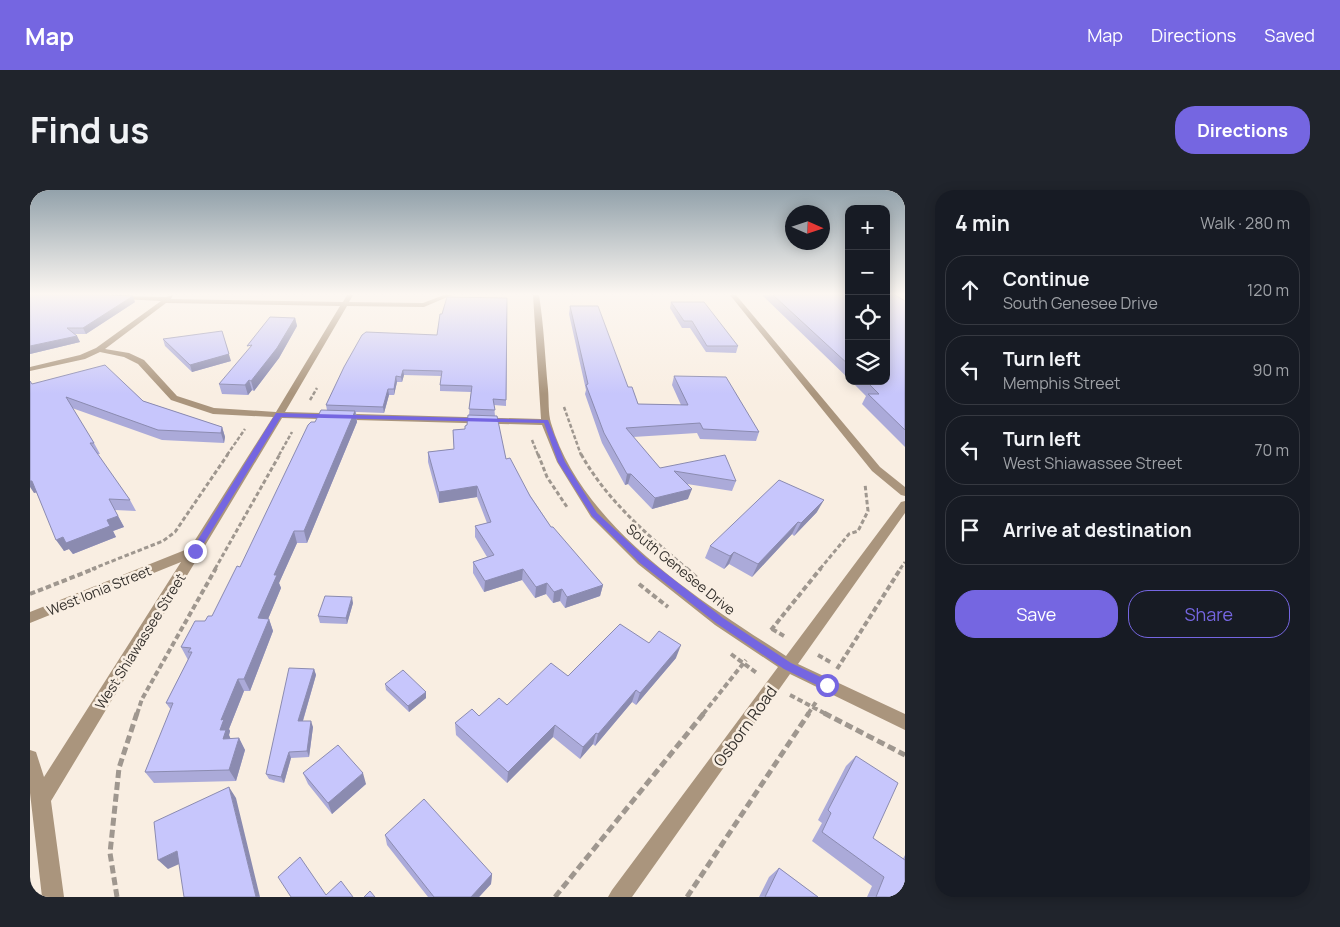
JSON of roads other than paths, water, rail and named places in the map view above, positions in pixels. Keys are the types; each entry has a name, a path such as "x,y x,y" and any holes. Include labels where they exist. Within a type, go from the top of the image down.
{"street":[{"path":"30,369 82,357 99,350 128,328"},
{"name":"West Shiawassee Street","path":"42,799 279,415 330,328"},
{"name":"South Genesee Drive","path":"539,328 546,422 562,462 594,514 643,560 720,621 788,666 905,722"},
{"path":"760,328 876,468 905,493"},
{"path":"99,350 126,355 141,362 174,398 213,411 279,415 546,422"},
{"name":"Osborn Road","path":"619,897 905,505"},
{"name":"West Ionia Street","path":"30,618 195,551"},
{"path":"30,758 42,799 53,897"}]}
